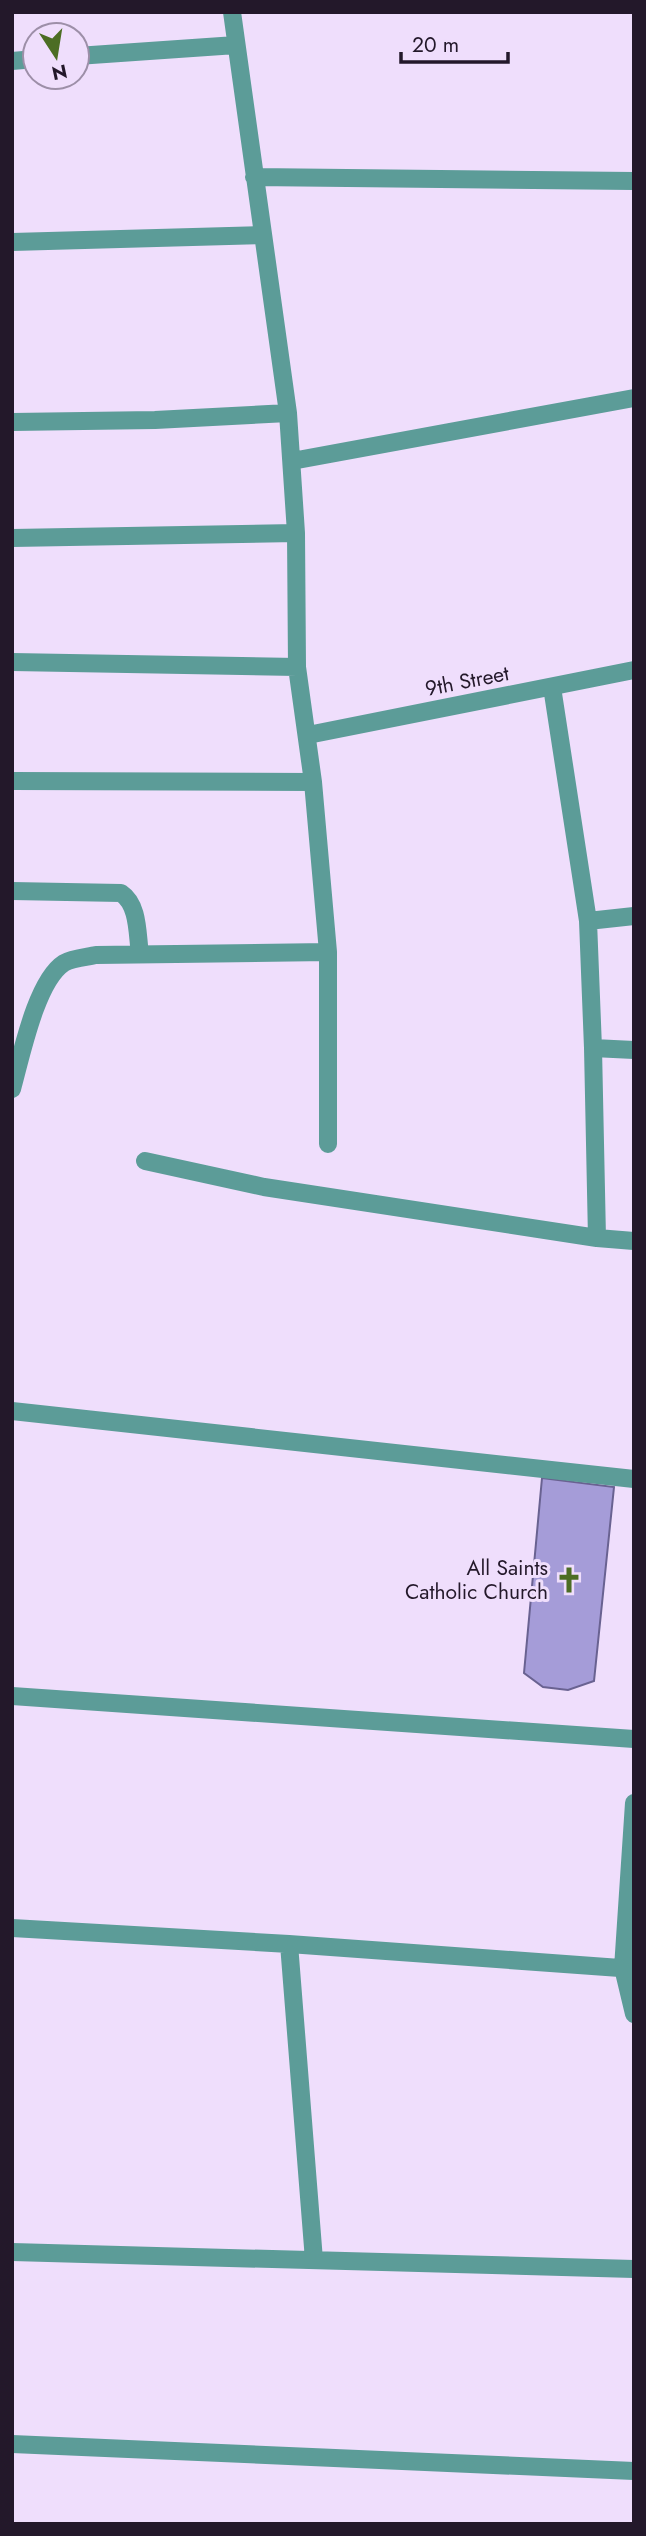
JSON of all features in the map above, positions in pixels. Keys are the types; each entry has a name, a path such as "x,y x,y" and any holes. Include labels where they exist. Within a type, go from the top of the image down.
{"street":[{"path":"232,12 288,413 296,533 298,667 313,782 328,953 328,1144"},
{"path":"91,55 236,45"},
{"path":"254,177 634,181"},
{"path":"12,242 262,235"},
{"path":"292,461 634,398"},
{"path":"12,422 155,420 288,413"},
{"path":"12,538 296,533"},
{"path":"12,662 298,667"},
{"name":"9th Street","path":"308,735 634,670"},
{"path":"552,687 588,921 597,1238"},
{"path":"12,781 313,782"},
{"path":"12,891 121,892 130,899 134,910 140,954"},
{"path":"588,921 634,916"},
{"path":"13,1083 38,1002 50,979 64,962 96,955 328,953"},
{"path":"593,1048 634,1050"},
{"path":"145,1161 264,1187 597,1238 634,1241"},
{"path":"12,1411 634,1479"},
{"path":"12,1696 634,1739"},
{"path":"634,1803 628,1968 634,2014"},
{"path":"12,1928 628,1968"},
{"path":"289,1944 314,2260"},
{"path":"12,2252 634,2269"},
{"path":"12,2444 634,2471"}],"building":[{"name":"All Saints Catholic Church","path":"542,1478 614,1487 594,1681 568,1690 543,1687 524,1673"}],"place":[{"name":"All Saints Catholic Church","path":"569,1580"}]}
